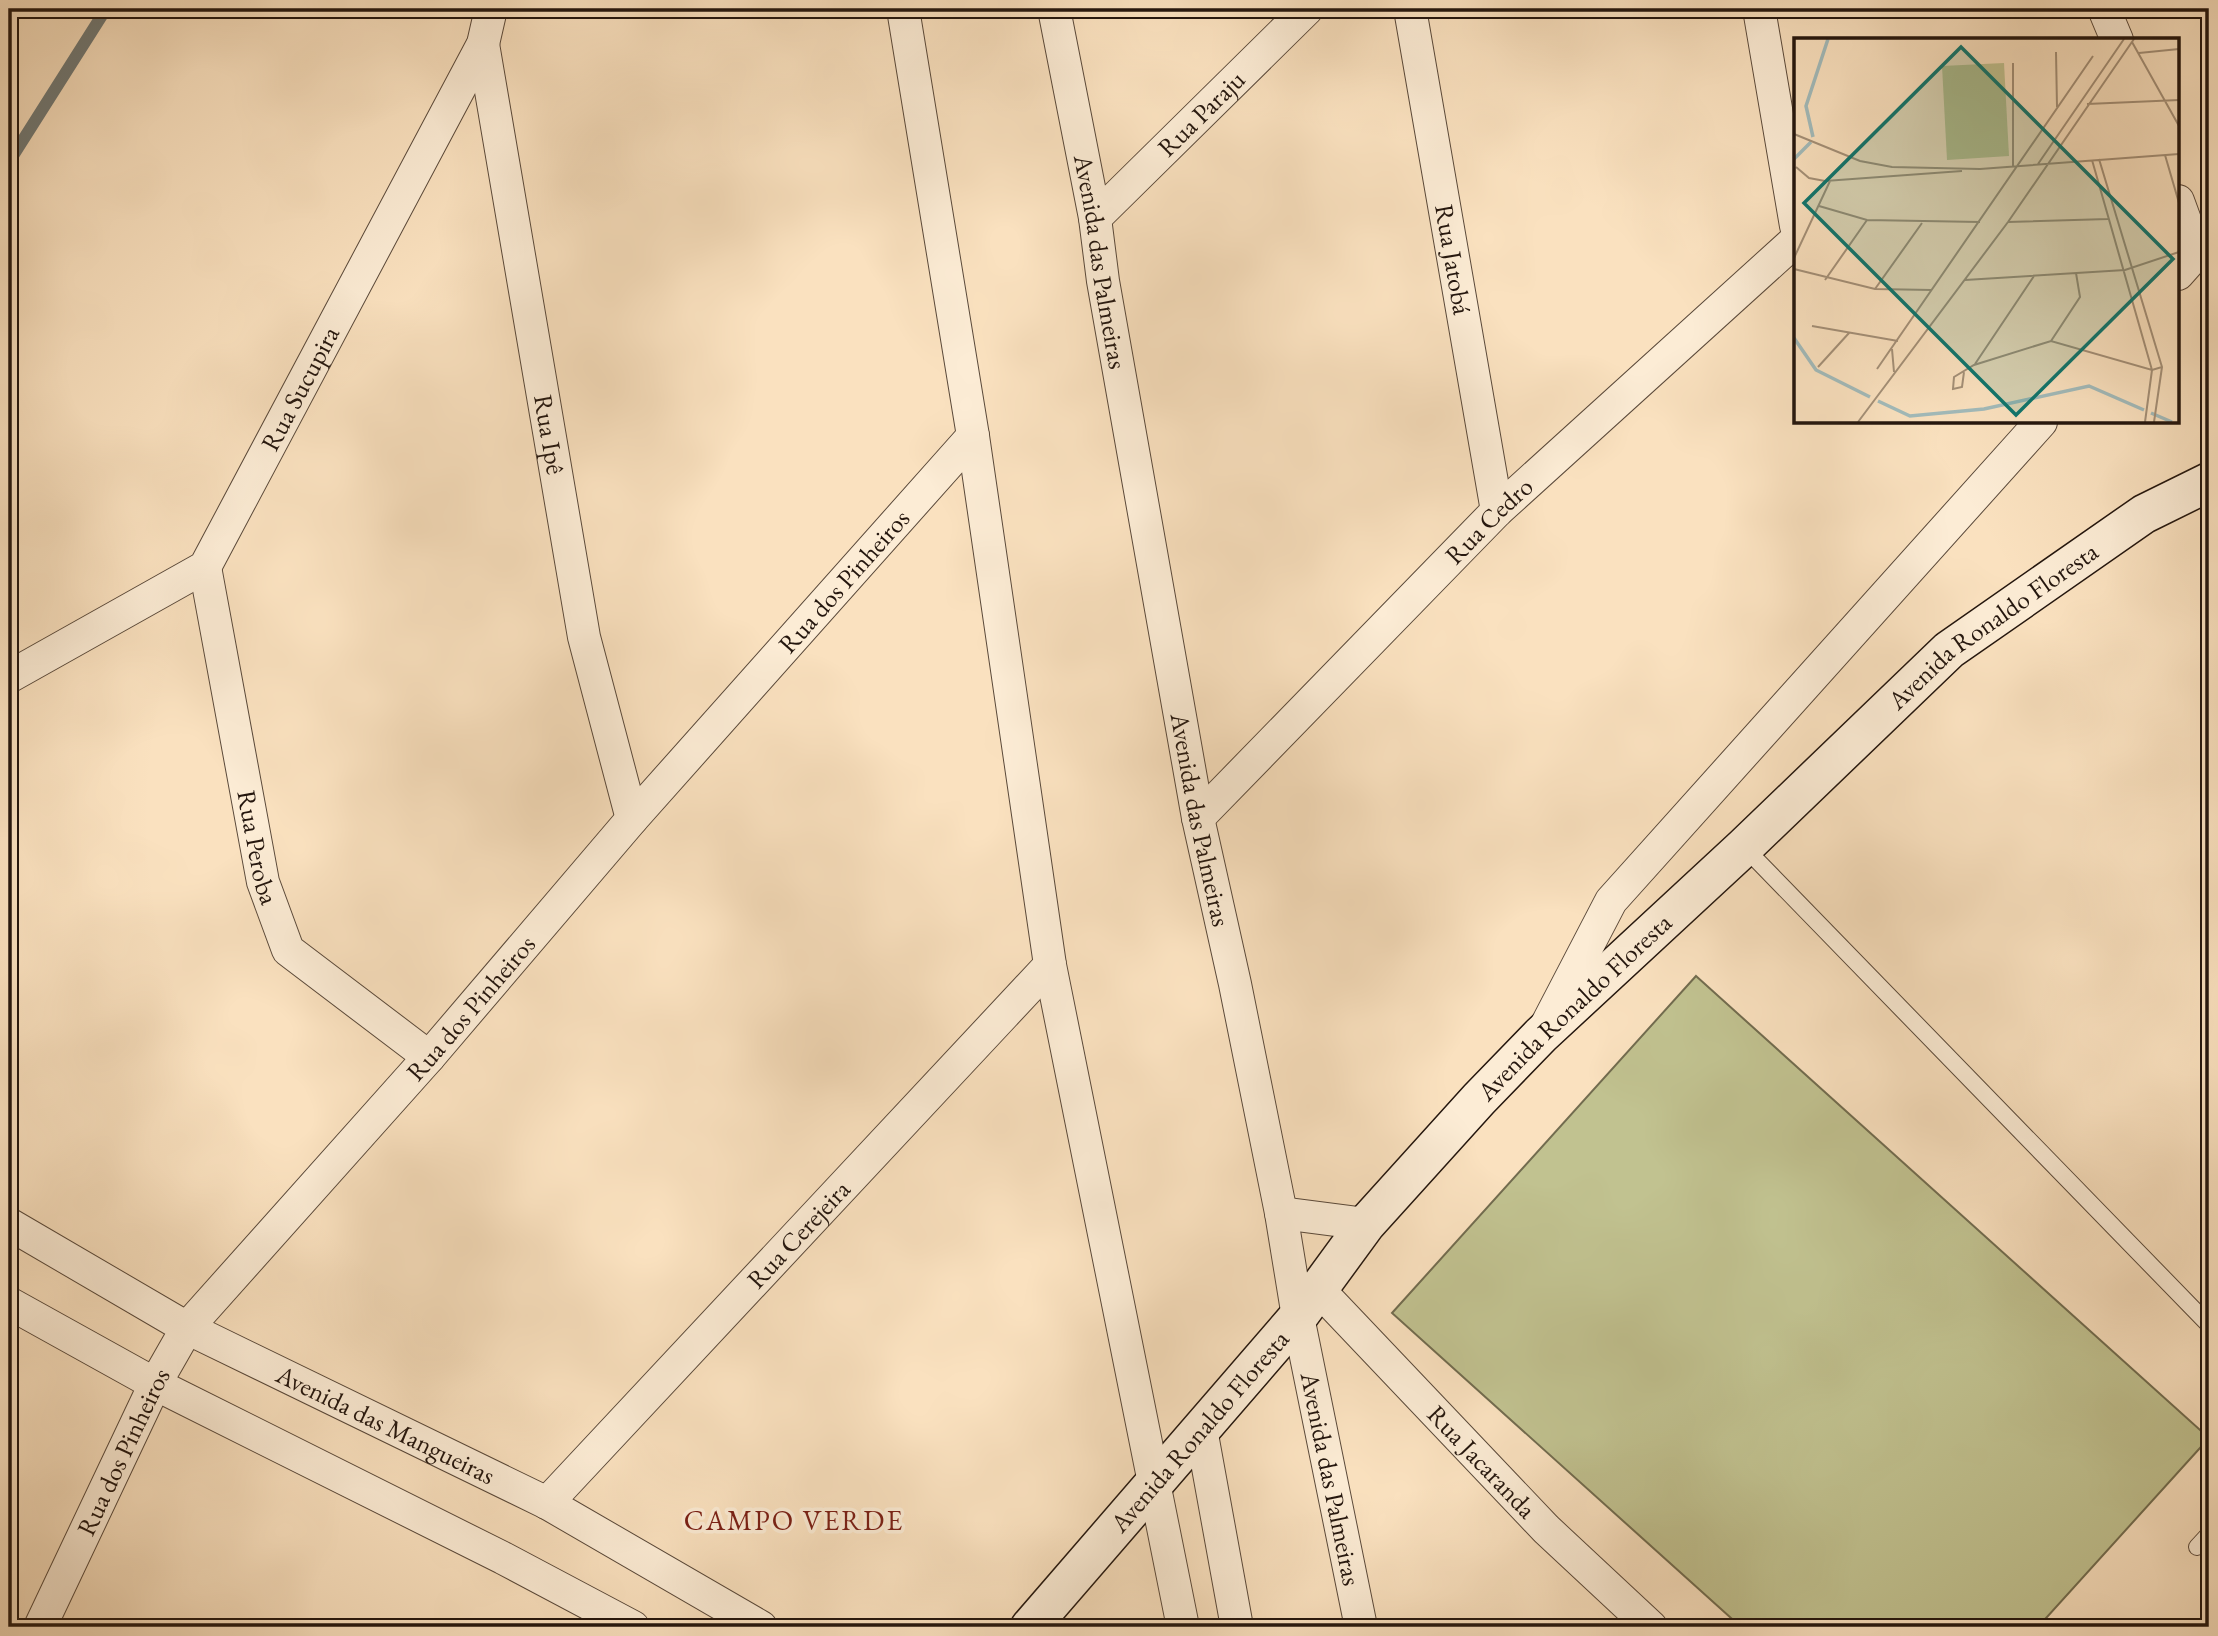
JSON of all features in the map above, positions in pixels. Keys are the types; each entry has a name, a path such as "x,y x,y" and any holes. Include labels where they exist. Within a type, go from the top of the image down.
{"main road":[{"name":"Avenida Ronaldo Floresta","path":"1030,1627 1308,1303 1366,1224 1541,1035 1744,847 1949,650 2144,514 2209,482"}],"street":[{"name":"Rua Sucupira","path":"205,567 483,44 491,9"},
{"path":"903,9 973,436 1050,965 1184,1627"},
{"name":"Avenida das Palmeiras","path":"1054,9 1095,218 1105,295 1198,818 1281,1213 1308,1303 1361,1627"},
{"name":"Rua Paraju","path":"1095,218 1307,9"},
{"name":"Rua Jatobá","path":"1410,9 1497,511"},
{"path":"1759,9 1794,214"},
{"path":"2104,9 2115,38"},
{"name":"Rua Ipê","path":"483,44 584,637 632,819"},
{"path":"2180,207 2195,255"},
{"name":"Rua Cedro","path":"1198,818 1497,511 1794,242"},
{"path":"1541,1035 1611,901 2039,424"},
{"name":"Rua dos Pinheiros","path":"40,1627 155,1384 187,1328 429,1056 632,819 973,436"},
{"path":"9,677 205,567"},
{"name":"Rua Peroba","path":"205,567 263,882 288,950 429,1056"},
{"name":"Rua Cerejeira","path":"547,1503 1050,965"},
{"path":"1281,1213 1366,1224"},
{"name":"Avenida das Mangueiras","path":"9,1224 187,1328 547,1503 761,1627"},
{"path":"9,1303 155,1384 503,1558 633,1627"},
{"name":"Rua Jacaranda","path":"1308,1303 1651,1627"},
{"path":"1202,1429 1237,1627"}],"lane":[{"path":"1744,847 2209,1325"},
{"path":"2197,1547 2209,1534"}],"green space":[{"path":"1696,976 2209,1438 2038,1627 1741,1627 1392,1313"}],"waterway":[{"path":"9,162 106,9"}],"district":[{"name":"CAMPO VERDE","path":"794,1520"}]}
